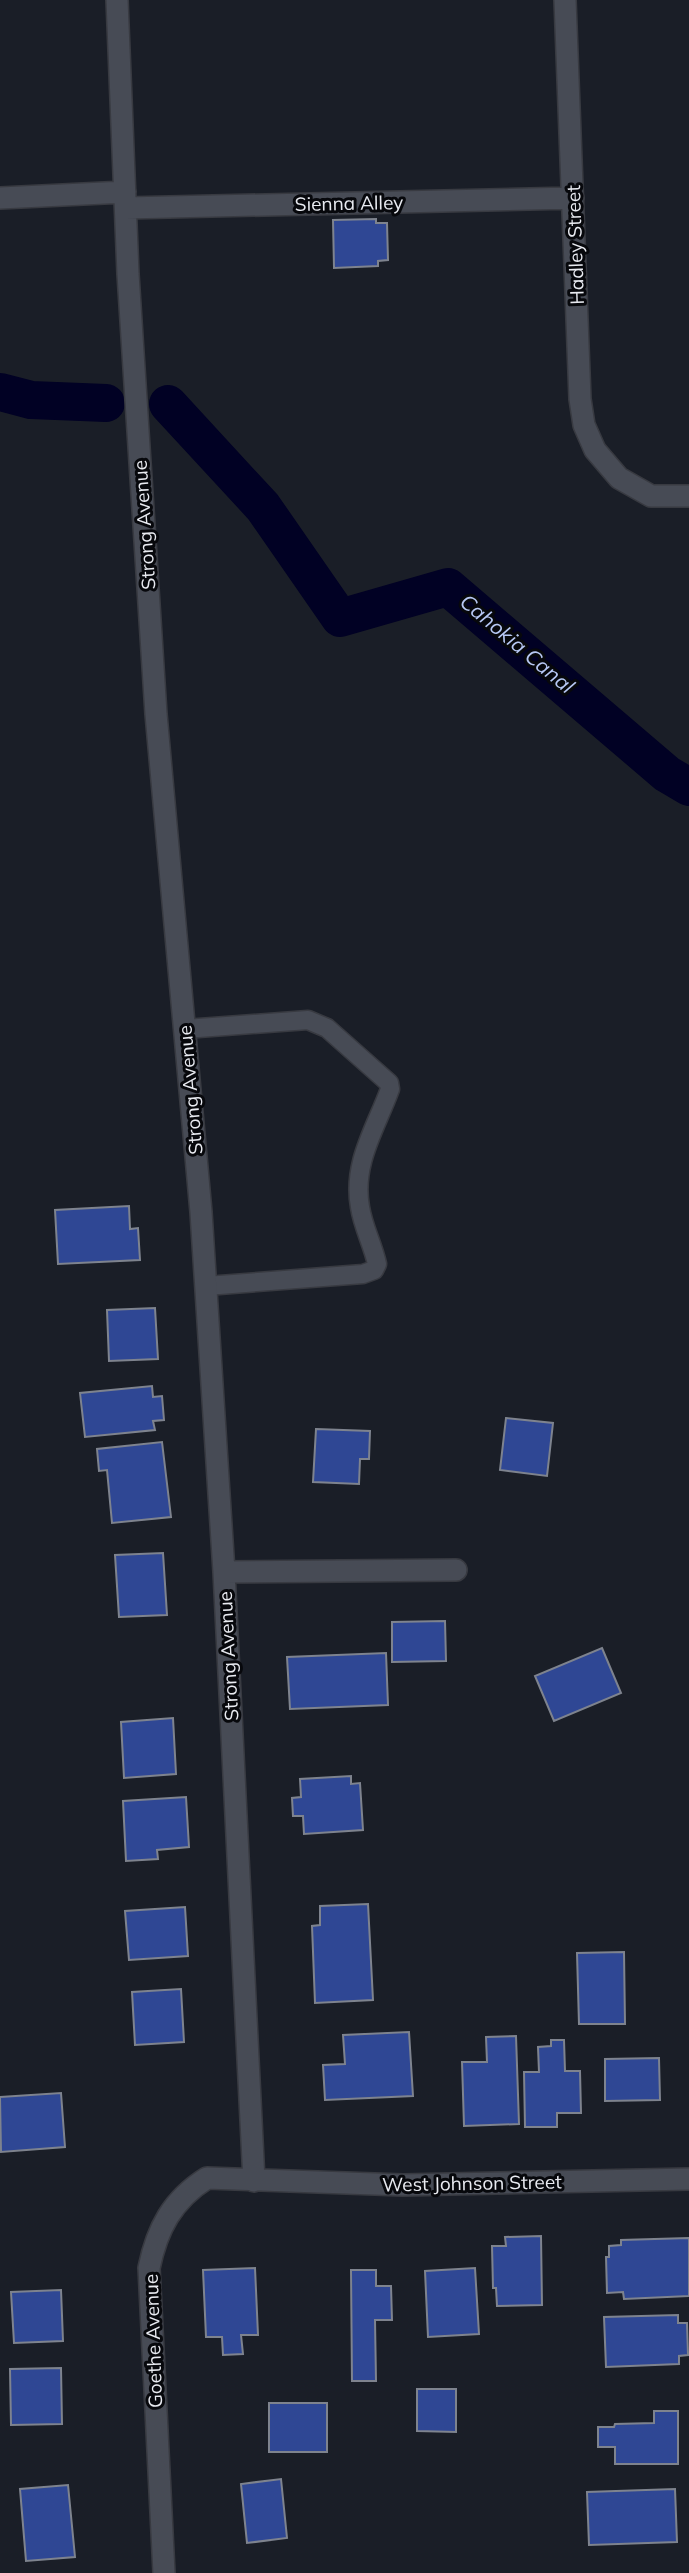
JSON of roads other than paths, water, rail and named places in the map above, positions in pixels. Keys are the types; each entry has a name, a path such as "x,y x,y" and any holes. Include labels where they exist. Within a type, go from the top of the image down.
{"street":[{"name":"Strong Avenue","path":"117,0 125,200 156,714 206,1286 224,1572 254,2181"},
{"name":"Hadley Street","path":"565,0 580,399 584,425 595,450 619,478 651,496 689,495"},
{"name":"Sienna Alley","path":"0,198 573,198"},
{"path":"224,1572 456,1570"},
{"name":"Goethe Avenue","path":"164,2573 149,2268 155,2239 172,2208 198,2183 207,2178 254,2181"},
{"name":"West Johnson Street","path":"254,2181 403,2185 689,2179"}],"lane":[{"path":"184,1029 308,1020 327,1028 388,1083 390,1088 367,1143 357,1189 360,1211 377,1264 374,1270 363,1274 206,1286"}],"waterway":[{"name":"Cahokia Canal","path":"0,392 31,400 106,403"},
{"name":"Cahokia Canal","path":"168,404 263,507 340,618 448,587 667,774 689,787"}]}
